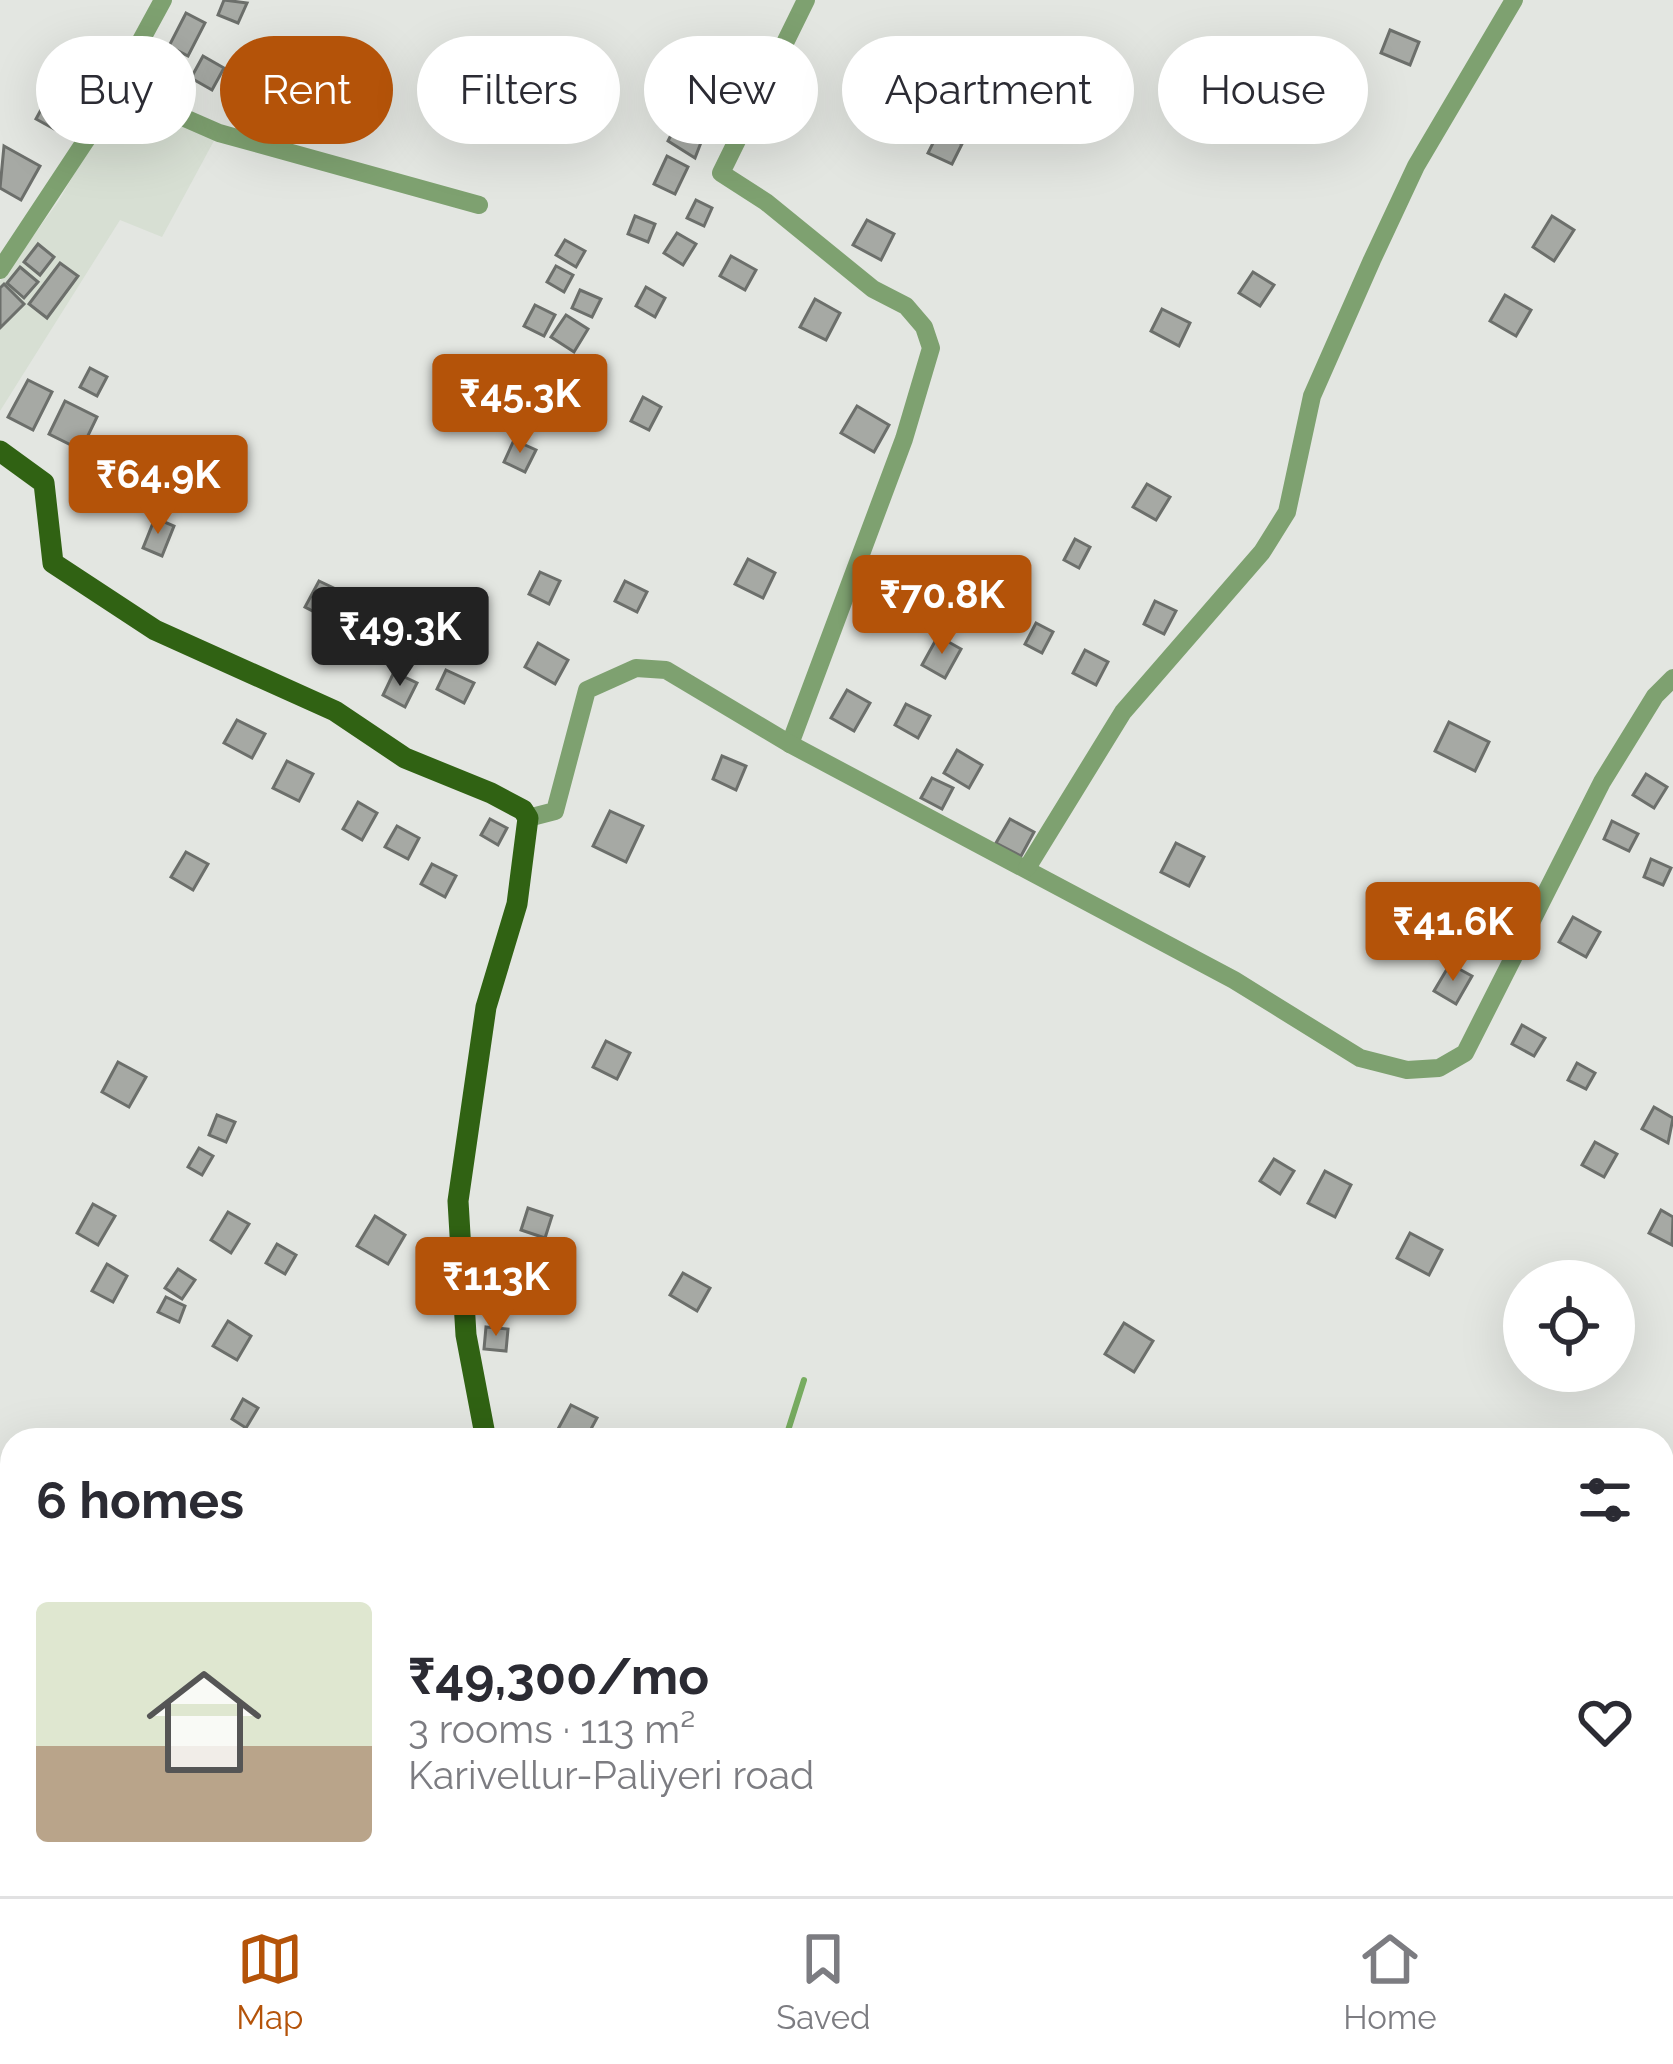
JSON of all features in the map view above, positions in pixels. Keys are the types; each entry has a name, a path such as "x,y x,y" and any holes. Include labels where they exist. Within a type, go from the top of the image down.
{"main road":[{"path":"0,451 44,483 52,562 155,630 335,711 405,758 491,793 523,810 528,818 517,904 486,1007 458,1202 466,1335 484,1428"}],"street":[{"path":"144,36 163,0"},
{"path":"790,744 904,439 931,348 924,327 906,306 873,289 766,202 721,173 806,0"},
{"path":"1027,868 1123,712 1262,553 1287,512 1312,396 1416,166 1514,0"},
{"path":"196,123 479,205"},
{"path":"0,270 34,225 82,144"},
{"path":"528,818 555,811 587,690 636,668 666,670 790,744 1234,980 1360,1058 1407,1070 1439,1068 1465,1053 1488,1016 1601,782 1655,696 1673,678"}],"shaded area":[{"path":"196,129 216,137 162,237 120,220 0,411 0,281 58,202 92,144 196,144"}],"building":[{"path":"224,0 247,3 238,23 218,15"},
{"path":"186,13 205,23 196,40 196,36 174,36"},
{"path":"1390,30 1419,42 1410,65 1381,53"},
{"path":"203,56 220,66 212,90 196,81"},
{"path":"673,144 700,144 695,158"},
{"path":"932,144 962,144 952,164 928,153"},
{"path":"4,146 40,166 21,200 0,188"},
{"path":"667,156 688,167 675,194 654,184"},
{"path":"696,200 712,208 704,226 687,218"},
{"path":"635,216 655,224 648,242 628,234"},
{"path":"1552,216 1574,230 1554,261 1533,247"},
{"path":"867,220 894,234 881,260 853,245"},
{"path":"677,233 696,244 683,265 664,253"},
{"path":"565,240 585,251 576,267 556,255"},
{"path":"38,244 54,257 40,275 24,262"},
{"path":"731,256 756,270 745,290 720,276"},
{"path":"60,263 78,276 47,318 29,304"},
{"path":"556,266 573,275 564,292 547,282"},
{"path":"20,267 38,282 24,298 7,283"},
{"path":"1253,272 1274,285 1260,306 1239,293"},
{"path":"4,284 24,304 0,328 0,288"},
{"path":"646,287 665,298 655,317 636,306"},
{"path":"580,290 601,299 592,317 572,308"},
{"path":"1505,295 1531,310 1516,336 1490,321"},
{"path":"815,299 840,313 826,340 800,327"},
{"path":"535,305 555,315 544,336 524,326"},
{"path":"1162,309 1190,323 1179,346 1151,331"},
{"path":"566,315 588,329 574,352 551,337"},
{"path":"90,368 107,377 97,396 80,387"},
{"path":"28,380 52,392 33,430 8,417"},
{"path":"643,397 661,407 649,430 631,421"},
{"path":"65,401 97,417 81,450 49,434"},
{"path":"857,406 889,425 874,452 841,433"},
{"path":"514,440 536,450 525,472 504,462"},
{"path":"1147,484 1170,497 1156,520 1133,507"},
{"path":"155,518 174,526 162,556 143,548"},
{"path":"1075,539 1090,547 1079,568 1064,560"},
{"path":"748,559 775,573 763,598 735,584"},
{"path":"540,572 560,581 549,604 529,594"},
{"path":"319,581 344,593 330,620 305,607"},
{"path":"625,581 647,592 637,612 615,601"},
{"path":"1155,601 1176,611 1164,634 1144,624"},
{"path":"1036,623 1053,632 1042,653 1025,644"},
{"path":"938,636 961,649 945,678 922,665"},
{"path":"538,643 568,660 555,684 525,667"},
{"path":"1085,650 1108,662 1096,685 1073,673"},
{"path":"446,670 474,683 464,703 437,689"},
{"path":"394,672 417,683 405,707 383,695"},
{"path":"847,690 870,703 854,731 831,718"},
{"path":"906,704 930,716 918,738 895,725"},
{"path":"237,720 265,734 252,758 224,743"},
{"path":"1449,722 1489,742 1475,771 1435,751"},
{"path":"957,750 982,765 969,788 944,773"},
{"path":"722,756 746,766 736,790 713,779"},
{"path":"287,761 313,774 299,801 273,788"},
{"path":"1646,774 1667,787 1654,808 1633,795"},
{"path":"932,778 953,788 942,809 921,798"},
{"path":"358,802 377,813 362,840 343,829"},
{"path":"610,811 643,826 626,862 593,846"},
{"path":"490,819 507,828 498,845 481,835"},
{"path":"1010,819 1034,832 1021,856 996,843"},
{"path":"1612,821 1638,834 1629,851 1604,839"},
{"path":"397,826 419,838 408,859 385,847"},
{"path":"1176,843 1204,857 1189,886 1161,872"},
{"path":"186,852 208,864 193,890 171,877"},
{"path":"1651,859 1671,868 1663,885 1644,877"},
{"path":"432,864 456,876 445,897 421,884"},
{"path":"1573,917 1600,932 1586,957 1559,942"},
{"path":"1473,925 1491,936 1479,957 1460,947"},
{"path":"1450,964 1472,976 1456,1004 1434,991"},
{"path":"1522,1025 1545,1038 1534,1056 1512,1044"},
{"path":"606,1041 630,1053 617,1079 593,1067"},
{"path":"118,1062 146,1077 129,1107 102,1092"},
{"path":"1577,1063 1595,1073 1586,1089 1568,1080"},
{"path":"1654,1107 1673,1118 1668,1143 1642,1129"},
{"path":"217,1115 235,1122 226,1142 209,1135"},
{"path":"1595,1142 1617,1154 1604,1177 1582,1165"},
{"path":"199,1148 213,1156 202,1175 188,1167"},
{"path":"1274,1159 1294,1171 1280,1194 1260,1181"},
{"path":"1325,1171 1351,1185 1335,1217 1308,1203"},
{"path":"93,1204 115,1216 98,1245 77,1233"},
{"path":"528,1208 552,1216 545,1238 521,1230"},
{"path":"1661,1210 1673,1217 1672,1245 1649,1233"},
{"path":"228,1212 249,1224 231,1253 211,1240"},
{"path":"375,1216 405,1235 388,1264 357,1246"},
{"path":"1410,1233 1442,1250 1429,1275 1397,1258"},
{"path":"277,1244 296,1255 285,1274 266,1263"},
{"path":"510,1248 531,1259 520,1282 499,1271"},
{"path":"107,1264 127,1276 113,1302 92,1291"},
{"path":"178,1269 195,1280 182,1299 165,1288"},
{"path":"683,1273 710,1288 697,1311 670,1295"},
{"path":"481,1290 499,1290 499,1310 481,1310"},
{"path":"166,1297 185,1306 179,1322 158,1312"},
{"path":"228,1321 251,1336 237,1360 213,1346"},
{"path":"1124,1323 1153,1341 1134,1372 1105,1354"},
{"path":"486,1327 508,1329 506,1351 484,1349"},
{"path":"243,1399 258,1408 246,1428 232,1419"},
{"path":"571,1405 597,1418 592,1428 559,1428"}],"waterway":[{"path":"789,1428 804,1380"}]}
